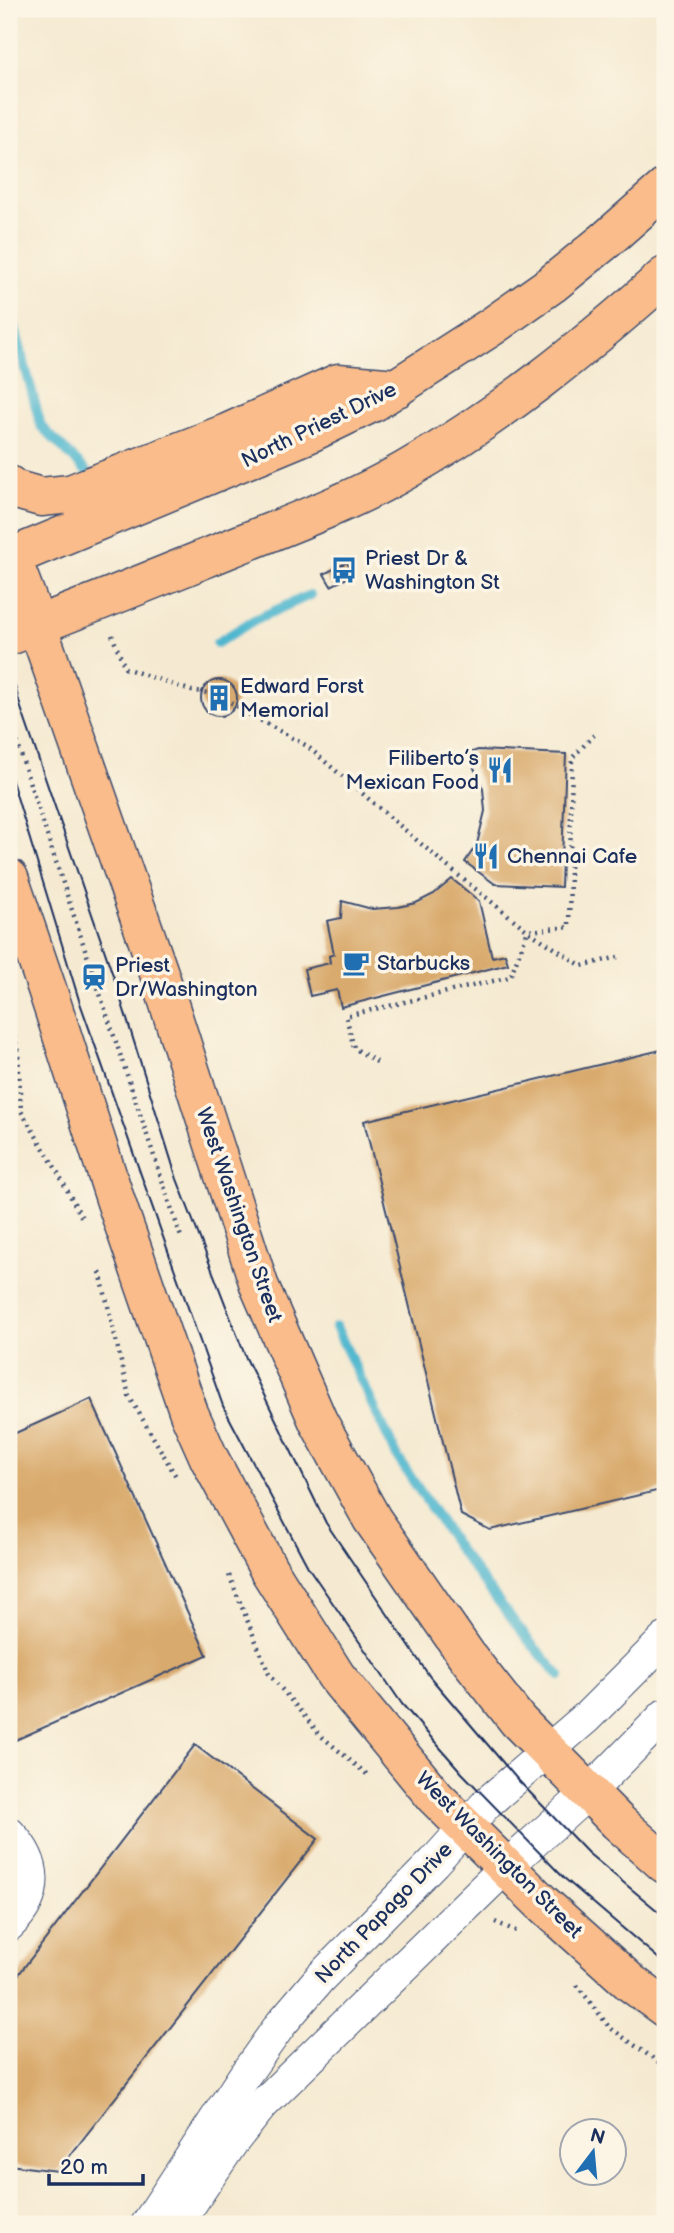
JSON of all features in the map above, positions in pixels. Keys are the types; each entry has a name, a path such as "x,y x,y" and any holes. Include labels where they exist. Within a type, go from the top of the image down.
{"main road":[{"name":"North Priest Drive","path":"10,556 308,434 374,402 491,327 552,284 665,188"},
{"path":"23,631 318,513 406,470 479,423 542,377 604,329 665,276"},
{"path":"9,485 13,489 41,498 70,494 227,433 338,383 397,388"},
{"name":"West Washington Street","path":"10,556 23,631 159,974 258,1285 318,1421 372,1519 451,1634 518,1721 618,1822 665,1864"},
{"name":"West Washington Street","path":"9,878 125,1229 190,1413 209,1458 269,1570 336,1676 435,1797 541,1902 631,1983 665,2008"}],"street":[{"name":"North Papago Drive","path":"147,2224 244,2076 281,2024 320,1978 488,1802 587,1717 665,1639"},
{"path":"177,2224 231,2144 262,2105 507,1866 589,1792 665,1715"},
{"path":"9,1833 26,1853 32,1880 29,1898 20,1915 9,1925"}],"path":[{"path":"112,635 125,668 192,691 202,691 236,705 307,746 448,867 528,931 582,966 618,957"},
{"path":"9,715 182,1240"},
{"path":"528,931 569,927 572,758 595,734"},
{"path":"377,1062 354,1048 346,1016 510,977 528,931"},
{"path":"488,1919 525,1937"},
{"path":"572,1979 609,2027 665,2067"}],"building":[{"path":"347,562 353,575 331,586 324,574"},
{"name":"Edward Forst Memorial","path":"219,680 232,685 237,698 232,711 219,716 206,711 201,698 206,685"},
{"path":"478,750 566,754 561,887 495,884 465,862 477,844 485,811 483,789 466,754"},
{"path":"452,879 479,901 492,957 505,954 508,964 341,1007 337,990 310,996 304,969 330,963 329,956 334,954 327,921 341,918 342,901 372,909 398,907 416,903 434,894"},
{"path":"665,1049 665,1489 490,1530 461,1515 364,1121"},
{"path":"91,1399 207,1655 9,1743 9,1436"},
{"path":"195,1745 318,1839 58,2171 9,2165 9,1984"}],"waterway":[{"path":"9,306 41,426 86,471"},
{"path":"217,643 254,620 310,595"},
{"path":"336,1327 398,1458 459,1550 529,1641 560,1676"}],"tram line":[{"path":"9,665 21,708 115,981 177,1179 246,1358 326,1523 430,1677 517,1779 588,1853 665,1917"},
{"path":"9,771 79,1000 223,1406 308,1567 402,1704 462,1773 564,1878 665,1964"}],"place":[{"name":"Priest Dr & Washington St","path":"344,570"},
{"name":"Edward Forst Memorial","path":"219,698"},
{"name":"Filiberto’s Mexican Food","path":"500,770"},
{"name":"Chennai Cafe","path":"486,856"},
{"name":"Starbucks","path":"356,963"},
{"name":"Priest Dr/Washington","path":"94,977"}]}
